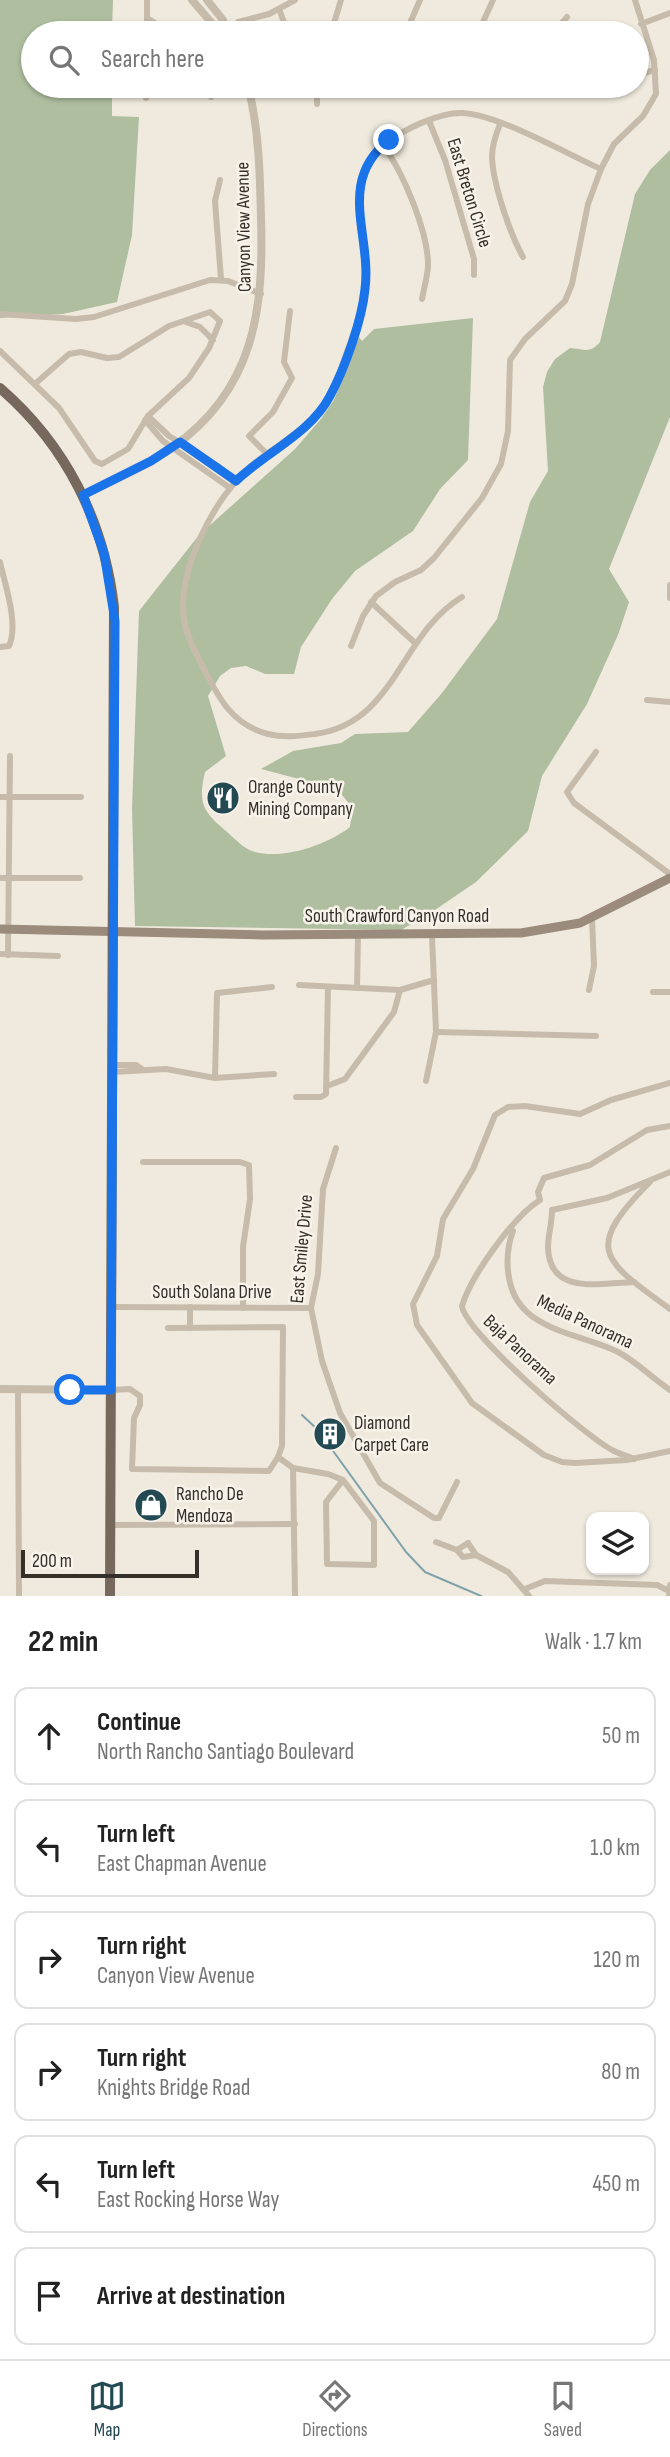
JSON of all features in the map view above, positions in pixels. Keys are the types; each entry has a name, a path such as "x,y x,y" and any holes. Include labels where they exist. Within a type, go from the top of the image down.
{"main road":[{"path":"0,388 38,425 63,459 83,495 104,553 115,621 110,1596"},
{"name":"South Crawford Canyon Road","path":"5,930 358,935 545,930 593,918 670,876"}],"street":[{"path":"148,0 147,18 152,21"},
{"path":"192,0 210,21"},
{"path":"207,0 223,21"},
{"path":"241,21 279,9 295,0"},
{"path":"335,21 341,0"},
{"path":"411,21 420,0"},
{"path":"483,21 493,0"},
{"path":"635,0 640,21"},
{"path":"279,9 284,21"},
{"path":"649,21 670,13"},
{"path":"564,21 567,17"},
{"path":"351,646 371,603 385,588 421,570 434,558 495,477 505,448 510,360 525,339 560,309 569,294 588,204 601,169 614,144 653,102 657,86 649,50"},
{"path":"649,72 655,70"},
{"name":"Canyon View Avenue","path":"83,495 176,445 215,407 234,378 253,335 261,293 257,133 250,98"},
{"path":"317,98 317,104"},
{"path":"462,597 444,609 415,643 377,702 366,714 339,729 279,736 257,730 237,719 218,697 189,639 183,608 185,591 202,534 230,488 267,454 314,418 337,381 365,289 359,190 368,162 383,145 429,121 461,113 500,124 601,169"},
{"name":"East Breton Circle","path":"429,121 445,160 474,259 474,275"},
{"path":"500,124 492,155 494,169 515,243 523,257"},
{"path":"383,145 406,181 426,251 428,265 422,299"},
{"path":"220,180 215,201 221,279"},
{"path":"0,314 76,319 94,317 201,281 221,279 261,293"},
{"path":"267,454 249,436 273,412 292,378 284,362 290,311"},
{"path":"0,351 36,383 65,415 98,463 128,449 146,418 181,388 213,340 220,321 210,312 169,326 118,357 107,358 81,352 69,354 36,383"},
{"path":"181,322 200,327 213,340"},
{"path":"146,418 230,488"},
{"path":"176,445 236,481"},
{"path":"0,562 9,602 12,639 9,646 0,647"},
{"path":"670,585 670,598"},
{"path":"371,603 415,643"},
{"path":"648,700 670,702"},
{"path":"596,752 567,792 574,803 670,876"},
{"path":"8,955 5,930 10,878 10,756"},
{"path":"0,797 80,797"},
{"path":"0,878 80,878"},
{"path":"589,990 594,966 593,918"},
{"path":"357,988 358,935"},
{"path":"426,1081 436,1032 432,935"},
{"path":"0,954 58,956"},
{"path":"299,985 400,990 433,980"},
{"path":"215,1079 217,993 271,987"},
{"path":"296,1097 324,1096 327,1086 328,987"},
{"path":"327,1086 345,1079 394,1012 400,990"},
{"path":"653,992 670,992"},
{"path":"436,1032 596,1036"},
{"path":"113,1069 166,1069 215,1079 274,1074"},
{"path":"670,1083 611,1100 580,1114 524,1106 508,1107 495,1115 473,1169 443,1219 437,1256 413,1304 417,1325 465,1395 483,1413 538,1451 562,1462 636,1459 670,1451"},
{"name":"Baja Panorama","path":"636,1459 614,1451 580,1427 527,1381 463,1315 465,1297 492,1252 540,1200 540,1185 548,1175 590,1165 647,1130 670,1126"},
{"name":"East Smiley Drive","path":"336,1148 323,1189 318,1273 312,1308 322,1361 332,1391 340,1413 380,1483 434,1518 442,1514 457,1482"},
{"path":"143,1162 240,1162 249,1165 250,1199 243,1247 243,1308"},
{"path":"552,1210 607,1198 670,1172"},
{"path":"650,1182 617,1218 609,1238 612,1262 670,1309"},
{"path":"540,1200 552,1210"},
{"path":"552,1210 548,1248 551,1265 558,1277 572,1283 634,1282"},
{"name":"Media Panorama","path":"514,1227 507,1255 509,1278 516,1301 529,1317 615,1351 670,1390"},
{"name":"South Solana Drive","path":"111,1307 312,1308"},
{"path":"190,1307 190,1328"},
{"path":"0,1389 130,1390 140,1396 140,1405 134,1418 132,1469 270,1471 282,1446 283,1327 168,1328"},
{"path":"18,1390 19,1596"},
{"path":"278,1457 293,1468 328,1474 343,1480 374,1521 374,1565 327,1564 326,1502 343,1480"},
{"path":"293,1468 295,1596"},
{"path":"110,1525 295,1524"},
{"path":"436,1542 457,1550 463,1557 476,1555"},
{"path":"457,1550 468,1543 476,1555 508,1572 527,1593 545,1581 657,1585 669,1591"}],"green space":[{"path":"0,0 113,0 112,21 21,21 21,98 112,98 112,116 139,117 132,235 117,302 63,314 0,318"},
{"path":"670,150 670,417 609,569 629,602 618,635 587,704 542,776 528,831 476,882 401,930 135,926 132,809 139,611 199,535 295,449 321,419 334,400 359,337 362,341 374,329 473,318 468,460 440,489 413,531 355,571 332,599 301,647 294,674 265,674 246,666 231,668 220,676 208,696 226,756 205,772 202,799 207,811 218,824 249,850 264,854 290,853 317,845 350,827 352,807 337,789 261,769 293,751 341,743 355,734 408,732 442,693 497,619 530,502 548,471 543,387 547,372 555,359 570,348 590,349 600,342 635,194 650,170"}],"waterway":[{"path":"302,1415 318,1430 406,1552 425,1572 481,1596"}],"place":[{"name":"Orange County Mining Company","path":"223,798"},
{"name":"Diamond Carpet Care","path":"330,1434"},
{"name":"Rancho De Mendoza","path":"151,1505"}],"route":[{"path":"70,1390 111,1390 115,621 104,553 83,495 151,461 180,442 236,481 319,412 337,381 363,303 366,276 359,197 361,180 368,162 389,140"}]}
